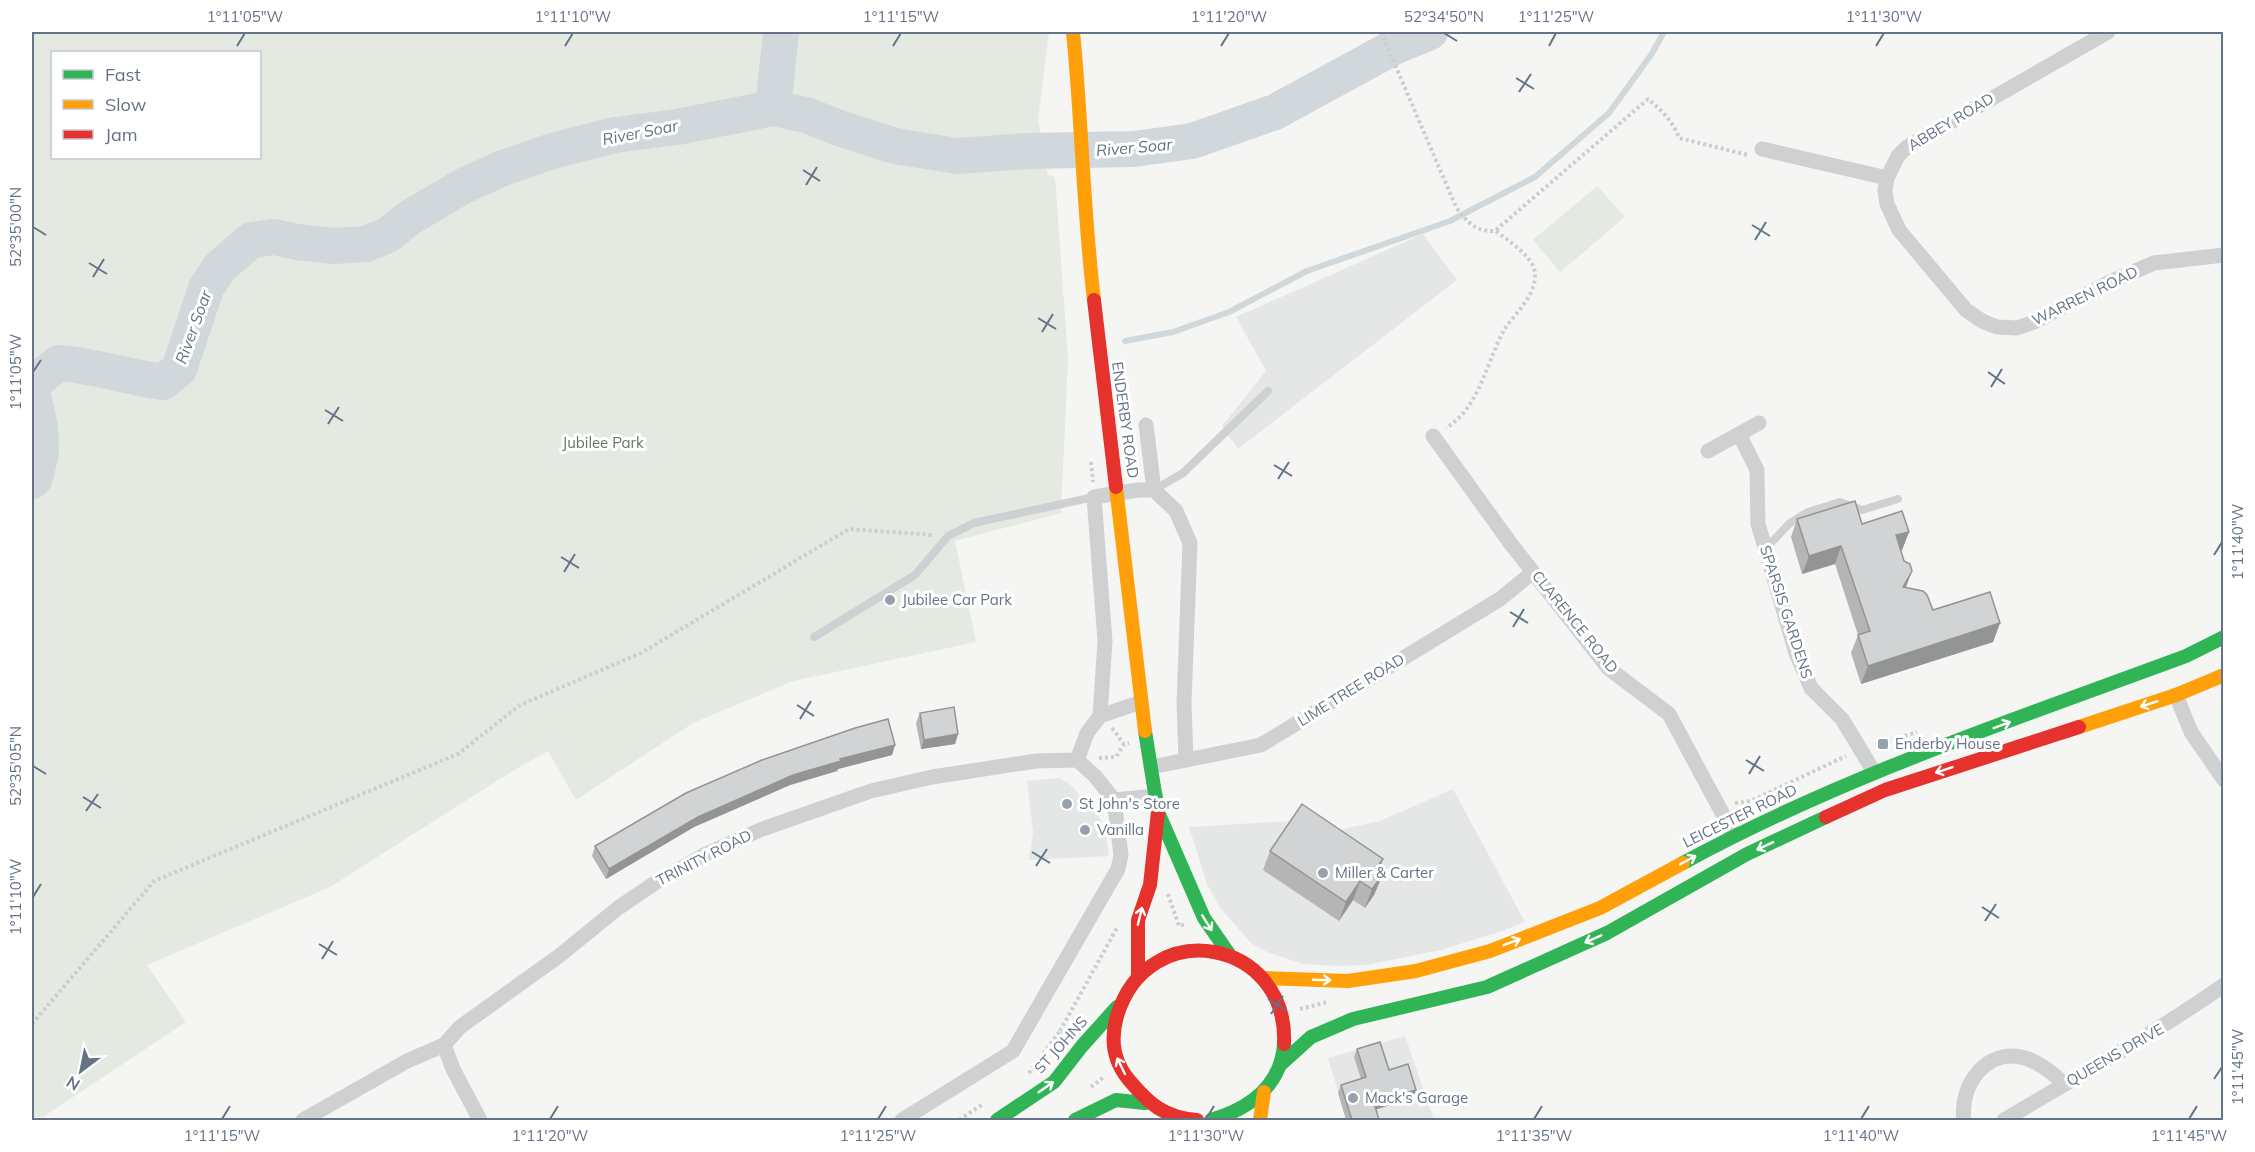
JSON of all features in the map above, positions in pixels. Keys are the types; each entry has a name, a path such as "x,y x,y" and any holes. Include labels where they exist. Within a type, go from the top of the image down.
{"main road":[{"name":"ENDERBY ROAD","path":"1073,32 1079,90 1086,232 1108,422 1119,494 1141,702 1157,804 1204,918 1229,954"},
{"name":"LEICESTER ROAD","path":"1263,978 1348,981 1416,971 1490,951 1600,908 1734,835 1874,772 2186,656 2223,637"},
{"path":"1211,1120 1240,1112 1264,1092 1280,1065 1311,1037 1353,1019 1487,987 1607,933 1747,854 1885,790 2176,695 2223,675"},
{"name":"ENDERBY ROAD","path":"1138,974 1138,920 1150,885 1157,804"},
{"path":"1197,1120 1183,1120 1164,1114 1145,1102 1118,1065 1113,1037 1117,1007 1126,988 1138,974 1165,956 1196,949 1229,954 1248,965 1263,978 1280,1004 1285,1034 1280,1065"},
{"name":"ST JOHNS","path":"998,1120 1054,1082 1117,1007"},
{"path":"1260,1120 1264,1092"},
{"path":"1075,1120 1116,1100 1145,1102"}],"street":[{"name":"ABBEY ROAD","path":"1887,178 1898,156 1906,147 2108,32"},
{"path":"1762,149 1887,178"},
{"name":"WARREN ROAD","path":"1887,178 1885,190 1887,204 1899,230 1966,310 1982,321 1997,327 2017,328 2034,322 2110,282 2154,263 2223,255"},
{"path":"1708,452 1759,423"},
{"path":"1146,425 1154,490 1176,511 1190,543 1184,703 1186,760"},
{"name":"SPARSIS GARDENS","path":"1739,434 1757,470 1758,524 1796,653 1811,688 1842,719 1874,772"},
{"name":"CLARENCE ROAD","path":"1432,436 1608,668 1669,714 1734,835"},
{"path":"902,1120 1013,1051 1118,869 1121,855 1114,800 1095,776 1077,760 1087,733 1100,716 1105,641 1094,498 1138,490 1154,490"},
{"name":"LIME TREE ROAD","path":"1151,767 1261,745 1500,599 1533,572"},
{"path":"2176,695 2191,732 2223,780"},
{"path":"1100,716 1141,702"},
{"name":"TRINITY ROAD","path":"303,1120 407,1061 444,1045 460,1026 549,963 618,909 658,881 728,844 871,791 932,777 1026,763 1077,760"},
{"path":"1114,800 1157,804"},
{"name":"QUEENS DRIVE","path":"2004,1120 2115,1053 2172,1022 2223,985"},
{"path":"444,1045 453,1069 480,1120"},
{"path":"1964,1120 1963,1100 1969,1085 1984,1064 1995,1058 2010,1056 2030,1060 2051,1071 2064,1084"}],"lane":[{"path":"1154,490 1183,472 1268,391"},
{"path":"814,637 915,575 948,536 974,523 1094,498"},
{"path":"1764,549 1790,523 1808,512 1840,502 1862,510 1898,499"}],"path":[{"path":"1382,33 1455,207 1467,222 1482,231 1496,231 1531,261 1535,273 1533,287 1505,330 1481,384 1459,420 1432,436"},
{"path":"1496,231 1648,99 1675,126 1678,138 1750,156 1762,149"},
{"path":"32,1024 154,881 458,754 520,705 641,653 849,529 948,536"},
{"path":"1150,885 1166,888 1179,926 1204,918"},
{"path":"1060,1031 1119,924"},
{"path":"1311,1037 1300,1008 1334,1000"}],"shaded area":[{"path":"1423,234 1457,280 1238,449 1222,426 1266,371 1236,317"},
{"path":"1059,778 1071,785 1100,819 1105,828 1109,856 1029,860 1033,832 1027,781"},
{"path":"1453,789 1525,922 1441,950 1366,965 1303,964 1269,953 1252,944 1221,909 1207,884 1189,827 1307,820 1315,835 1380,821"},
{"path":"1405,1036 1434,1120 1347,1120 1328,1058"}],"green space":[{"name":"Jubilee Park","path":"32,32 1049,32 1038,120 1048,175 1055,177 1068,359 1061,513 955,541 976,642 793,681 693,723 576,800 548,751 330,887 147,965 186,1022 43,1117 32,1117 32,481 36,474 41,451 40,424 32,395"},
{"path":"1597,186 1625,217 1560,272 1533,240"}],"building":[{"path":"1855,501 1862,524 1902,511 1909,532 1896,535 1904,561 1910,564 1912,571 1903,587 1923,591 1933,610 1990,592 2000,623 1868,666 1858,635 1870,631 1841,546 1809,556 1797,519"},
{"path":"954,707 958,734 924,740 920,713"},
{"path":"888,719 895,745 840,759 841,761 793,775 698,817 609,869 595,846 686,793 762,760"},
{"path":"1302,804 1383,859 1374,871 1382,876 1372,889 1360,881 1346,902 1270,851"},
{"path":"1380,1042 1389,1070 1408,1064 1416,1090 1374,1103 1379,1120 1352,1120 1341,1085 1366,1077 1357,1049"}],"waterway":[{"path":"773,108 781,32"},
{"name":"River Soar","path":"32,481 35,478 41,452 40,428 33,395 35,381 59,363 163,382 179,369 206,288 220,267 251,240 274,237 334,246 366,244 388,235 409,218 463,186 503,168 552,151 615,135 677,127 773,108 806,115 895,146 957,156 1028,151 1134,149 1192,141 1275,112 1396,46 1430,32"},
{"path":"1125,341 1173,332 1229,312 1307,271 1450,221 1535,177 1609,113 1651,55 1664,32"}],"traffic: fast":[{"path":"1683,863 1805,803 1868,776 1994,726 2186,656 2224,637"},
{"path":"1145,731 1158,812 1204,918 1229,954"},
{"path":"1280,1065 1311,1037 1353,1019 1487,987 1607,933 1747,854 1826,817"},
{"path":"997,1120 1054,1082 1117,1007"},
{"path":"1211,1120 1238,1110 1260,1094 1277,1072 1284,1044"},
{"path":"1075,1120 1116,1100 1145,1103"}],"traffic: slow":[{"path":"1073,32 1094,300"},
{"path":"1116,487 1145,731"},
{"path":"2079,727 2176,695 2224,675"},
{"path":"1263,978 1348,981 1416,971 1490,951 1600,908 1683,863"},
{"path":"1260,1120 1264,1092"}],"traffic: jam":[{"path":"1094,300 1116,487"},
{"path":"1826,817 1885,790 2079,727"},
{"path":"1138,974 1138,920 1150,885 1158,812"},
{"path":"1197,1120 1167,1113 1151,1103 1136,1089 1124,1073 1117,1058 1114,1042 1117,1016 1133,983 1157,962 1185,952 1214,952 1242,962 1264,981 1280,1008 1284,1044"}],"place":[{"name":"Jubilee Car Park","path":"890,600"},
{"name":"Enderby House","path":"1883,744"},
{"name":"St John's Store","path":"1067,804"},
{"name":"Vanilla","path":"1085,830"},
{"name":"Miller & Carter","path":"1323,873"},
{"name":"Mack's Garage","path":"1353,1098"}]}
